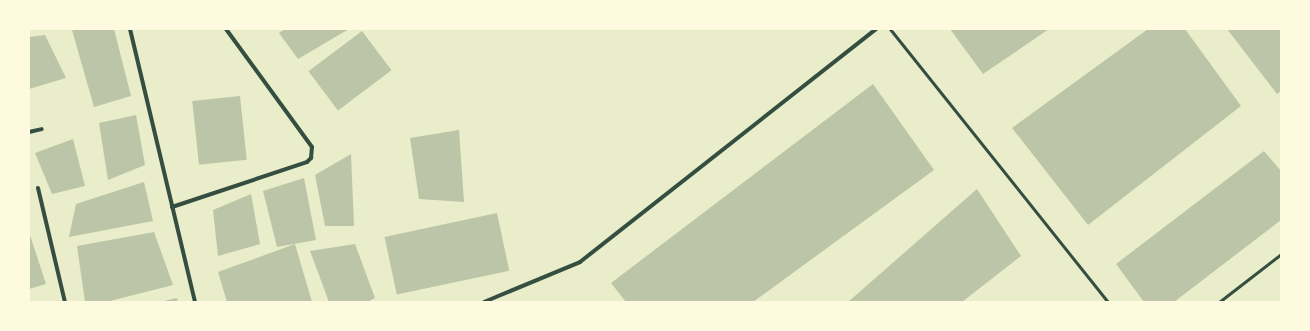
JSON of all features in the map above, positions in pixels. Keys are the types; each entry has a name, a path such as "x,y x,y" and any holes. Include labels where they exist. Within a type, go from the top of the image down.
{"street":[{"path":"130,29 195,302"},
{"path":"172,207 307,162 311,158 312,147 226,29"},
{"path":"484,302 580,262 876,29"},
{"path":"29,132 42,129"},
{"path":"38,188 65,302"}],"lane":[{"path":"890,29 1108,302"},
{"path":"1219,302 1281,254"}],"building":[{"path":"114,29 131,96 94,107 72,30"},
{"path":"285,29 349,29 298,59 279,33"},
{"path":"950,29 1049,29 983,74"},
{"path":"1148,29 1185,29 1241,106 1088,225 1012,128"},
{"path":"1227,29 1280,29 1281,91 1277,94"},
{"path":"362,31 391,70 338,110 308,71"},
{"path":"45,35 66,78 29,89 29,37"},
{"path":"873,84 934,170 753,302 626,302 611,283"},
{"path":"240,96 247,160 199,165 192,101"},
{"path":"136,115 145,165 108,180 99,123"},
{"path":"459,130 464,202 419,199 410,138"},
{"path":"73,139 85,186 52,194 35,153"},
{"path":"1264,151 1281,171 1281,220 1174,302 1144,302 1116,264"},
{"path":"351,154 354,226 325,226 315,175"},
{"path":"304,178 316,240 277,247 263,191"},
{"path":"144,182 153,221 69,237 76,204"},
{"path":"977,189 1021,256 962,302 848,302"},
{"path":"251,194 260,244 218,256 213,210"},
{"path":"497,213 509,271 397,295 385,237"},
{"path":"29,232 46,284 29,289"},
{"path":"154,232 173,285 106,302 85,302 77,246"},
{"path":"295,244 312,302 227,302 218,272"},
{"path":"355,244 375,298 367,302 329,302 310,251"},
{"path":"177,298 178,302 164,302 164,301"}]}
